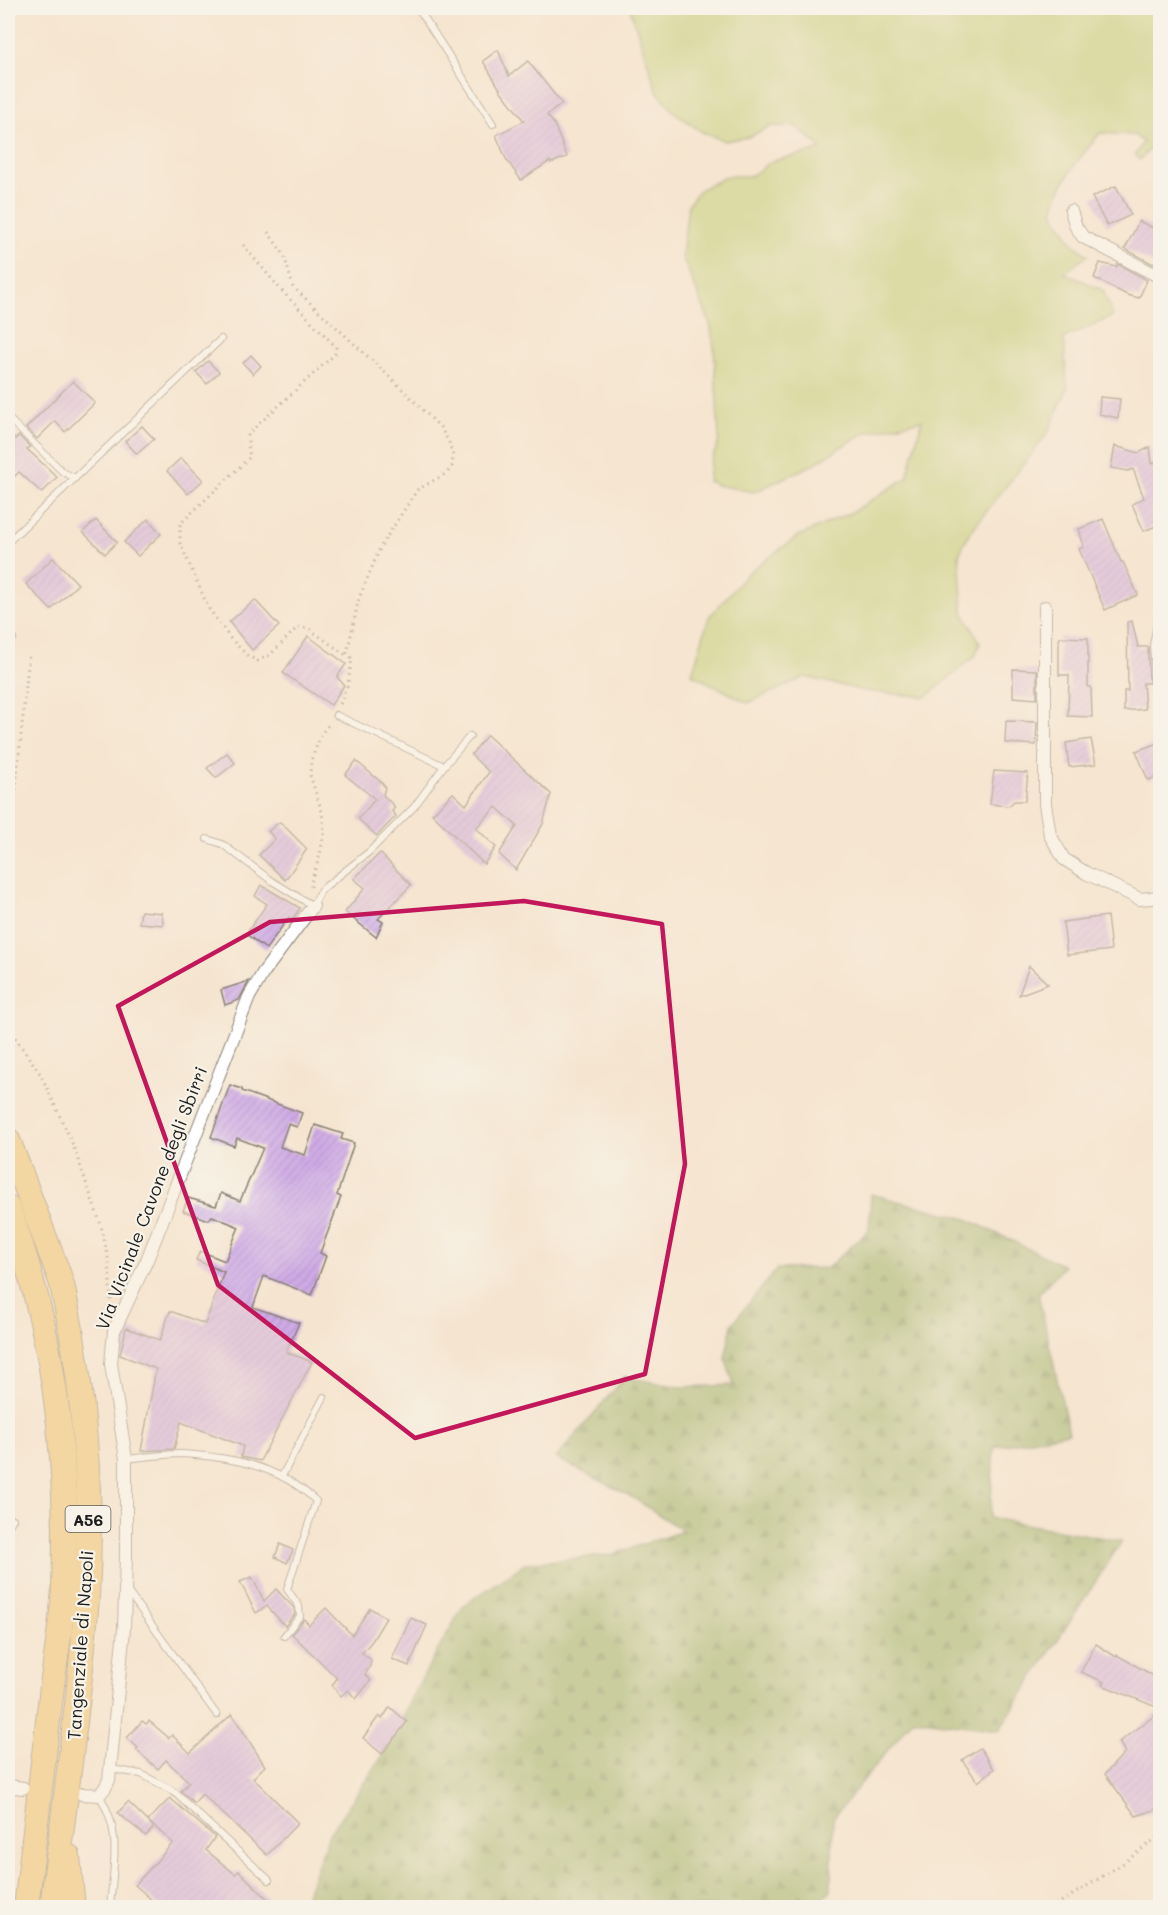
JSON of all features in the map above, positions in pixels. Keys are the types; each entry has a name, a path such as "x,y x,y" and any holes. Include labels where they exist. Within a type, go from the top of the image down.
{"highway":[{"name":"Tangenziale di Napoli","path":"8,1140 30,1195 62,1288 79,1386 85,1454 88,1514 87,1596 72,1747 52,1908"},
{"name":"Tangenziale di Napoli","path":"8,1208 26,1261 42,1321 59,1418 64,1479 64,1588 26,1908"},
{"path":"63,1811 73,1908"}],"street":[{"path":"1071,210 1076,226 1083,237 1161,278"},
{"path":"1045,607 1045,804 1050,836 1064,859 1086,873 1140,899 1161,897"},
{"path":"1161,623 1155,645 1161,695"},
{"name":"Via Vicinale Cavone degli Sbirri","path":"99,1795 105,1788 111,1769 124,1629 126,1459 111,1364 114,1331 147,1260 249,997 263,973 313,906"},
{"path":"8,1786 23,1788"},
{"path":"82,1794 99,1795"}],"lane":[{"path":"418,8 493,124"},
{"path":"8,542 221,339"},
{"path":"8,418 63,472 75,478"},
{"path":"336,715 444,766"},
{"path":"207,839 222,844 313,906 321,890 369,852 414,807 444,766 470,736"},
{"path":"282,1476 324,1397"},
{"path":"126,1459 180,1454 246,1463 282,1476 303,1488 316,1501 287,1589 299,1606 300,1616 284,1636"},
{"path":"8,1527 13,1519"},
{"path":"125,1588 217,1715"},
{"path":"111,1769 141,1774 173,1791 269,1880"},
{"path":"99,1795 107,1808 115,1835 110,1908"}],"path":[{"path":"268,232 284,255 293,287 440,427 449,442 453,456 452,466 447,473 417,490 381,546 359,598 347,653 352,659 347,688 336,715 321,734 311,761 310,775 322,812 324,831 320,855 311,882 313,906"},
{"path":"243,245 281,290 336,347 335,354 248,434 250,457 180,524 180,543 209,609 230,638 247,655 257,661 270,655 297,627 308,628 352,659"},
{"path":"8,867 28,655"},
{"path":"8,1021 14,1036 41,1076 73,1145 100,1225 109,1262 108,1285 114,1331"},
{"path":"1051,1908 1121,1865 1161,1835"}],"highlighted area":[{"path":"524,901 662,924 685,1164 645,1374 415,1438 218,1285 118,1006 270,922"}],"green space":[{"path":"630,8 1160,8 1160,139 1139,160 1135,155 1143,142 1134,135 1100,133 1078,160 1060,189 1053,212 1073,244 1088,255 1064,273 1103,290 1113,316 1064,338 1067,389 1047,434 968,535 959,555 963,612 980,643 975,656 926,697 865,691 805,677 748,703 692,674 709,617 749,572 797,537 854,511 907,478 922,420 864,433 812,465 754,492 708,481 710,464 719,441 714,347 710,323 682,256 688,205 699,190 727,176 751,176 772,161 820,150 819,146 796,126 771,126 749,137 725,141 702,132 673,111 657,91"},
{"path":"871,1194 967,1219 1064,1266 1038,1294 1069,1433 994,1447 990,1518 1122,1541 999,1730 913,1719 833,1818 831,1890 813,1907 302,1908 329,1834 380,1760 415,1691 463,1606 526,1563 611,1555 683,1531 632,1497 556,1458 625,1377 681,1387 734,1385 725,1358 732,1324 777,1269 827,1268 869,1230"}],"building":[{"path":"498,50 509,76 528,61 562,104 547,115 554,124 567,157 551,163 550,161 521,180 506,159 496,135 524,121 501,91 483,61"},
{"path":"1116,186 1131,215 1107,226 1092,197"},
{"path":"1139,221 1161,232 1161,265 1155,262 1153,264 1125,249"},
{"path":"1100,263 1116,267 1118,264 1147,280 1139,298 1127,295 1094,278"},
{"path":"251,355 261,366 253,374 243,363"},
{"path":"208,361 219,372 207,384 196,372"},
{"path":"73,381 95,403 65,432 55,421 37,439 26,428"},
{"path":"1100,397 1120,399 1118,418 1099,414"},
{"path":"142,426 154,439 137,454 125,441"},
{"path":"8,431 15,439 19,436 30,447 27,449 57,477 42,493 19,472 8,483"},
{"path":"1115,446 1139,453 1150,447 1152,464 1161,460 1161,482 1155,484 1161,495 1161,524 1144,531 1132,504 1144,498 1133,469 1128,471 1111,468"},
{"path":"181,458 203,480 188,494 167,471"},
{"path":"148,519 161,534 138,556 124,542"},
{"path":"1103,519 1138,595 1105,610 1079,549 1084,547 1079,529"},
{"path":"96,520 117,542 105,554 83,532"},
{"path":"53,558 78,584 51,610 26,584"},
{"path":"255,600 279,626 252,650 229,622"},
{"path":"1132,621 1138,647 1148,647 1149,683 1143,683 1145,709 1124,711 1124,691 1128,691 1127,622"},
{"path":"308,636 346,664 337,677 344,685 331,705 283,673"},
{"path":"1059,637 1088,638 1088,687 1091,687 1092,717 1068,716 1069,675 1059,675"},
{"path":"1013,669 1037,670 1037,699 1013,697"},
{"path":"1006,721 1037,722 1036,745 1005,743"},
{"path":"487,735 551,794 543,824 516,870 499,854 517,826 496,807 476,828 496,847 484,864 432,814 453,793 466,805 489,772 471,755"},
{"path":"1091,739 1096,764 1069,767 1066,743"},
{"path":"1161,742 1161,776 1148,780 1136,751"},
{"path":"227,753 235,763 216,778 207,768"},
{"path":"356,761 381,782 385,787 383,795 395,807 392,811 396,816 377,836 358,819 375,799 345,775"},
{"path":"994,771 1028,773 1025,801 1014,801 1009,806 990,804"},
{"path":"280,822 307,849 285,880 259,855 275,839 268,831"},
{"path":"380,853 411,885 378,919 383,922 376,937 345,912 365,888 354,879"},
{"path":"261,885 300,908 292,920 289,917 266,949 246,934 267,904 255,896"},
{"path":"141,911 162,913 163,925 139,923"},
{"path":"1107,916 1111,950 1067,955 1063,922"},
{"path":"1029,966 1048,984 1019,995"},
{"path":"249,981 239,1000 225,1005 221,990"},
{"path":"230,1085 302,1113 297,1127 288,1124 280,1147 305,1155 315,1125 343,1134 341,1139 354,1143 337,1195 341,1197 320,1253 326,1256 312,1295 264,1276 253,1307 299,1323 286,1352 312,1362 260,1461 241,1457 243,1446 181,1422 174,1449 141,1451 156,1369 120,1355 126,1328 160,1340 170,1311 205,1324 224,1272 196,1260 200,1251 225,1261 239,1227 212,1216 208,1220 183,1211 188,1198 216,1206 221,1193 240,1201 263,1148 237,1138 234,1146 211,1137"},
{"path":"280,1544 293,1550 287,1563 275,1557"},
{"path":"252,1577 264,1601 276,1589 294,1608 295,1614 285,1626 267,1606 256,1613 240,1582"},
{"path":"326,1608 352,1635 370,1608 386,1618 362,1653 371,1660 365,1675 371,1680 356,1699 348,1690 341,1696 332,1686 337,1678 292,1634 304,1619 309,1625"},
{"path":"411,1618 427,1625 409,1666 392,1659"},
{"path":"1096,1644 1161,1680 1161,1709 1102,1685 1104,1682 1081,1672"},
{"path":"390,1707 407,1722 382,1754 363,1738 379,1716 382,1719"},
{"path":"1161,1711 1161,1808 1136,1816 1105,1774 1125,1752 1119,1742"},
{"path":"232,1714 265,1766 253,1778 298,1823 267,1855 202,1794 194,1803 181,1791 189,1782 166,1760 158,1769 136,1750 138,1748 127,1738 142,1721 146,1724 149,1721 169,1738 172,1735 190,1753"},
{"path":"980,1748 994,1769 978,1782 962,1760"},
{"path":"170,1798 215,1837 206,1850 235,1874 239,1871 277,1908 161,1908 135,1885 173,1843 148,1821"},
{"path":"128,1802 154,1827 146,1836 118,1813"}]}
